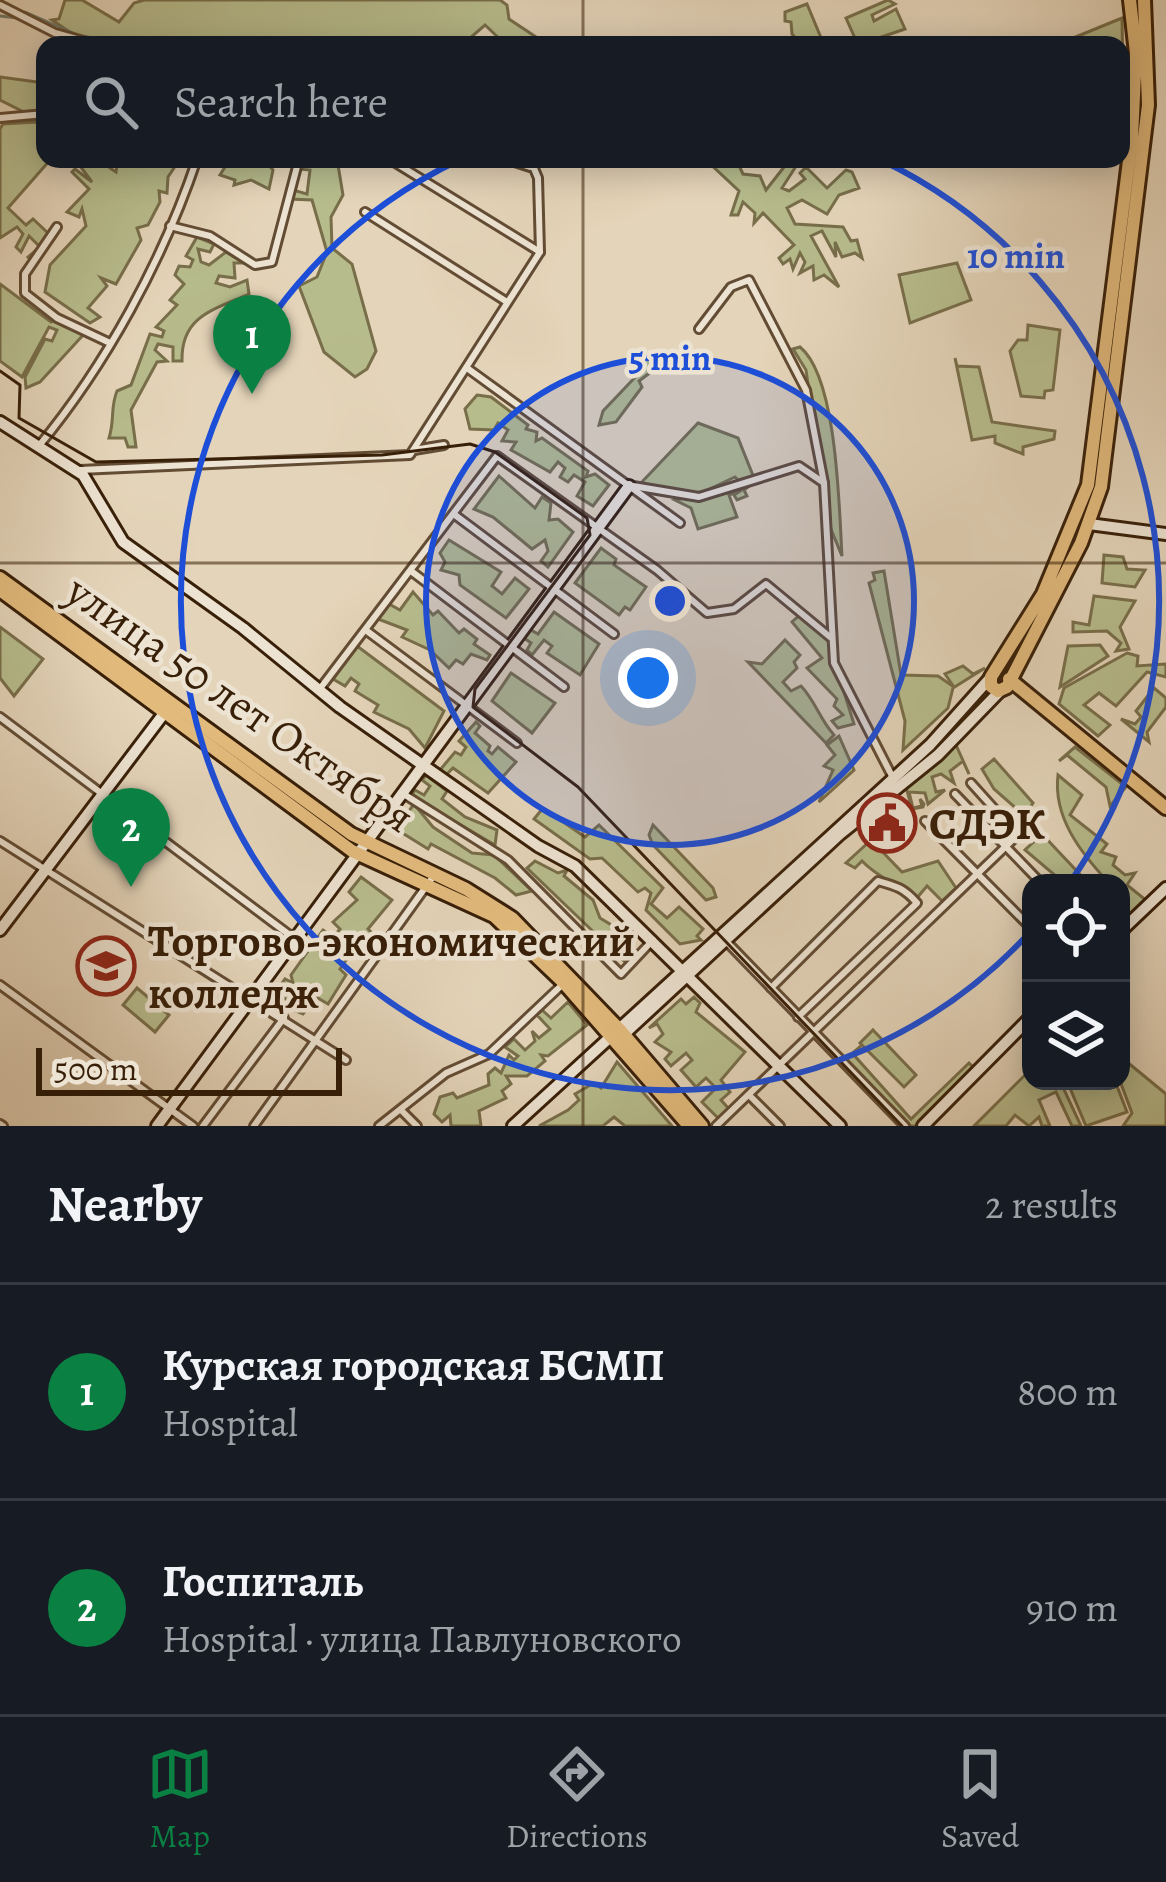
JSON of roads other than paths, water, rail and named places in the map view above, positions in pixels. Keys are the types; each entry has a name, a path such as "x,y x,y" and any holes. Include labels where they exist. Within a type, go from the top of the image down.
{"main road":[{"path":"1130,0 1139,130"},
{"path":"1005,687 1089,524 1150,57 1144,0"},
{"path":"1090,497 1043,595 992,675 991,686 1005,687 1166,812"},
{"name":"улица 50 лет Октября","path":"0,578 168,708"},
{"name":"улица 50 лет Октября","path":"0,590 362,849 503,911 568,979 689,1126"},
{"name":"улица 50 лет Октября","path":"616,1036 702,1126"}],"street":[{"path":"0,5 66,36"},
{"path":"0,118 36,115"},
{"path":"38,446 84,391 170,226 193,168"},
{"path":"170,226 210,236 255,265 272,262 297,168"},
{"path":"404,168 540,252"},
{"path":"414,451 540,252 538,178 533,168"},
{"path":"365,212 507,302"},
{"path":"57,227 25,274 25,293 57,318 110,343"},
{"path":"699,329 731,287 752,281 801,373 824,483 830,637 843,687 896,783"},
{"path":"467,368 680,523"},
{"path":"4,425 88,482 116,536 423,765 575,866 840,1126"},
{"path":"76,471 387,460 445,445"},
{"path":"319,690 497,456 713,615 738,606 766,584 830,637"},
{"path":"629,486 700,496 799,466 824,483"},
{"path":"157,1126 629,486"},
{"path":"455,515 614,634"},
{"path":"1089,524 1166,534"},
{"path":"411,571 564,686"},
{"path":"367,631 517,742"},
{"path":"896,783 992,675"},
{"path":"513,1126 1005,687"},
{"path":"0,930 168,708"},
{"path":"0,717 295,939"},
{"path":"971,783 1017,834"},
{"path":"402,793 508,860 621,974 653,940"},
{"path":"955,794 1032,874"},
{"path":"926,821 1022,919"},
{"path":"716,1126 1030,823"},
{"path":"0,841 346,1060"},
{"path":"254,1126 432,878"},
{"path":"771,988 878,881 902,886 910,894 917,903 798,1017"},
{"path":"1130,923 1166,888"},
{"path":"723,938 905,1126"},
{"path":"380,1126 446,1073 484,1058 568,979"},
{"path":"0,985 193,1126"},
{"path":"203,1126 284,1018"},
{"path":"923,1126 1022,1026"},
{"path":"750,1096 780,1126"},
{"path":"402,1111 417,1126"}],"waterway":[{"path":"25,12 80,36"},
{"path":"0,16 18,18"}],"tram line":[{"path":"0,371 20,385 19,418 96,462 382,455 470,444 495,452 587,518 590,535 475,689 473,707 578,787 902,1126"}],"place":[{"name":"Курская городская БСМП","path":"252,394"},
{"name":"СДЭК","path":"887,823"},
{"name":"Госпиталь","path":"131,887"},
{"name":"Торгово-экономический колледж","path":"106,966"}]}
